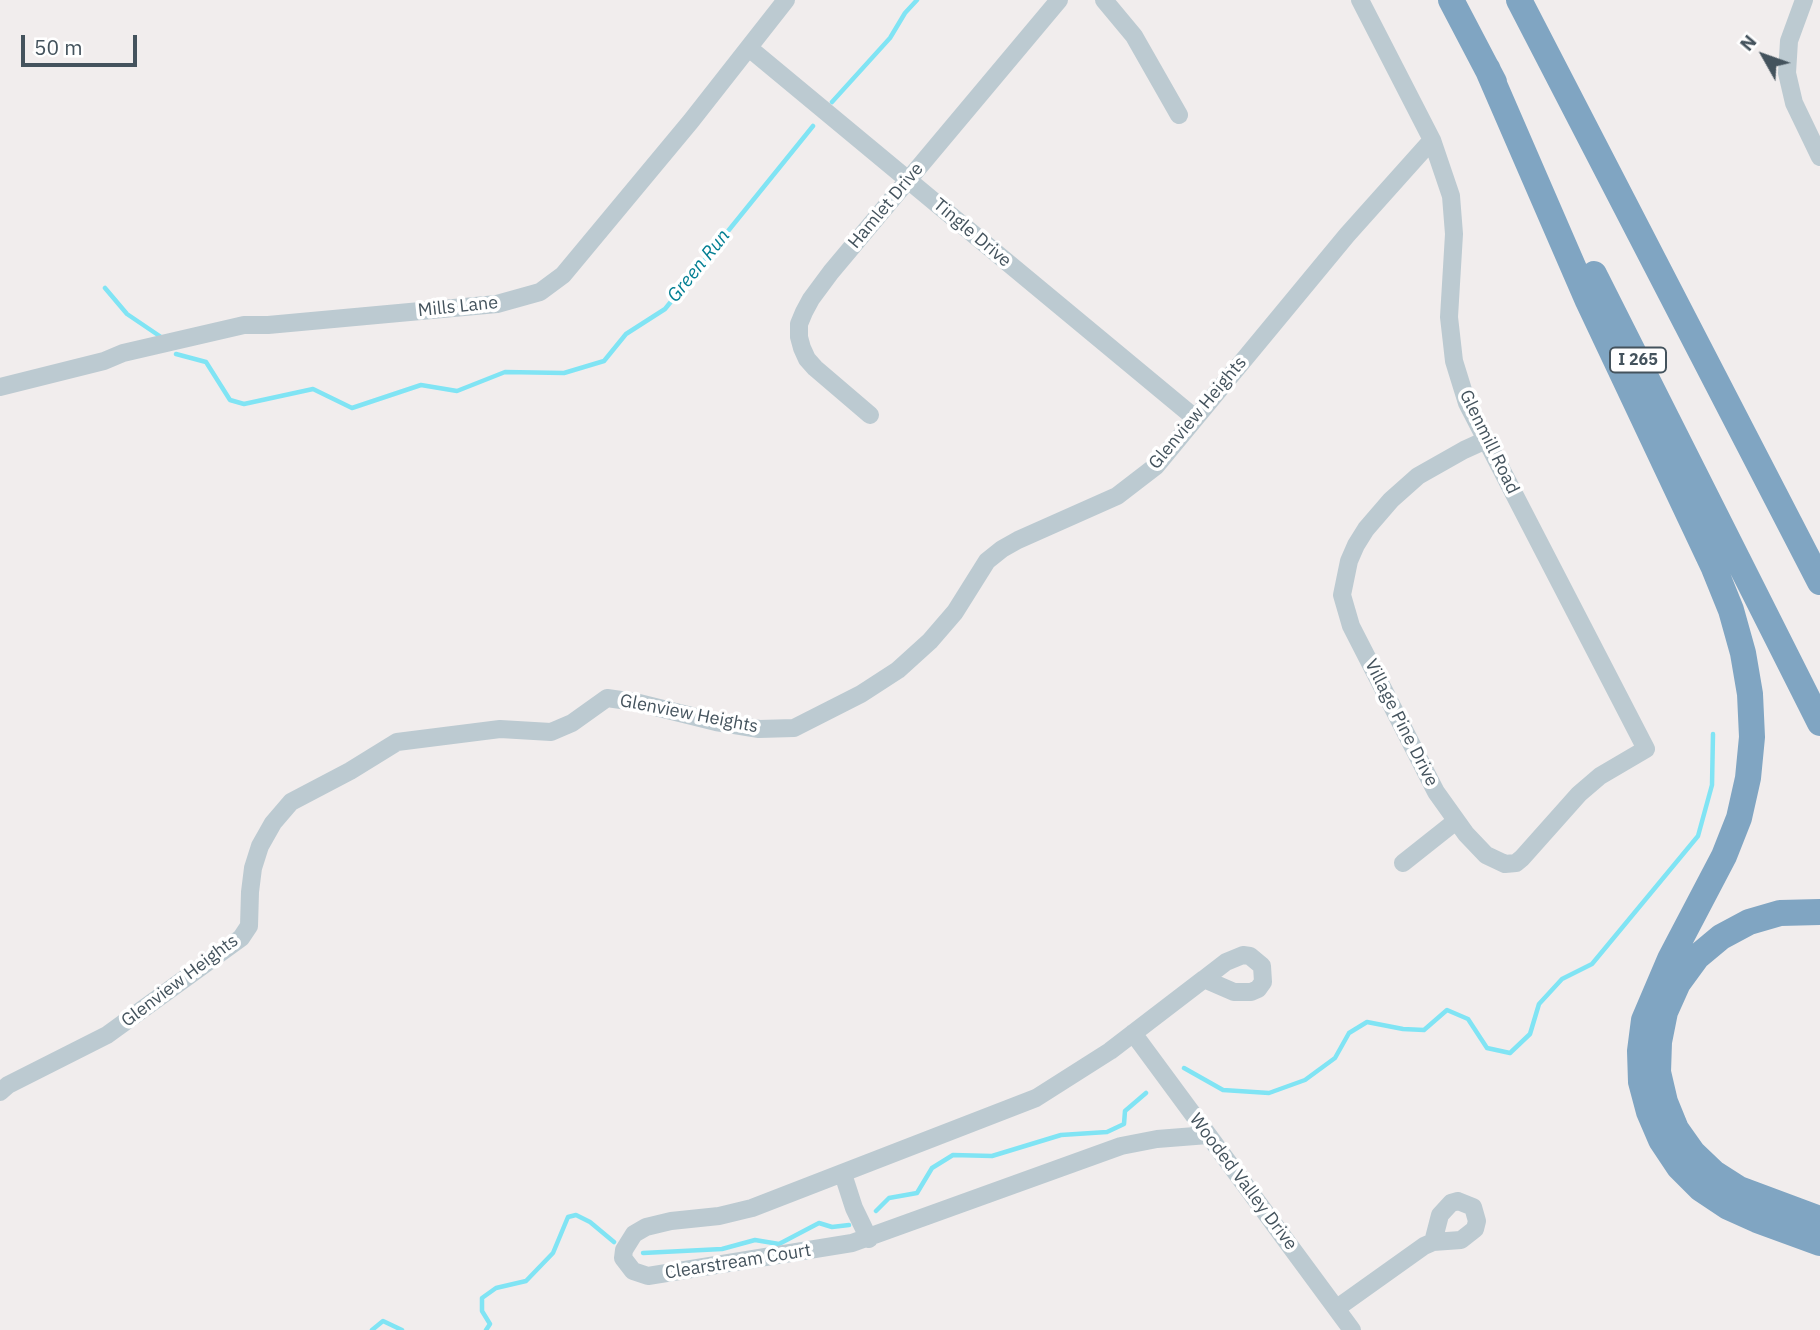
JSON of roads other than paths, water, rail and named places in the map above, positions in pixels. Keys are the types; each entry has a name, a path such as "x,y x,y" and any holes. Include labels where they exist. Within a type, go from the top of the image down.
{"highway":[{"name":"I 265","path":"1451,0 1549,184 1820,723"},
{"path":"1519,0 1820,582"},
{"path":"1487,68 1588,301 1714,568 1744,653 1750,694 1748,778 1739,818 1724,856 1670,958 1644,1020 1640,1051 1641,1072 1649,1112 1672,1158 1701,1189 1747,1216 1820,1243"},
{"path":"1820,912 1780,913 1749,922 1721,937 1697,957 1678,983 1665,1012 1658,1042 1658,1072 1665,1102 1676,1129 1693,1153 1714,1173 1758,1197 1820,1219"}],"street":[{"name":"Hamlet Drive","path":"870,415 807,359 802,348 799,324 817,290 1059,0"},
{"path":"1104,0 1134,36 1179,115"},
{"name":"Glenmill Road","path":"1360,0 1432,140 1451,197 1454,215 1450,317 1454,361 1466,402 1646,749"},
{"path":"1804,0 1789,41 1787,73 1794,103 1820,157"},
{"name":"Mills Lane","path":"0,387 104,361 123,353 244,325 496,304 540,292 563,275 749,48 777,3"},
{"name":"Tingle Drive","path":"749,48 1195,418"},
{"name":"Glenview Heights","path":"0,1092 8,1085 107,1035 241,938 249,926 253,868 260,846 273,823 291,803 397,742 500,729 551,732 572,723 607,698 759,729 794,728 861,694 898,670 930,641 955,612 987,561 1018,540 1117,496 1156,466 1338,245 1432,140"},
{"name":"Village Pine Drive","path":"1486,440 1418,476 1391,499 1366,529 1349,561 1342,595 1351,626 1409,741 1436,792 1456,821 1479,848 1495,861 1505,864 1516,863 1539,841 1579,794 1600,776 1646,749"},
{"path":"1402,863 1456,821"},
{"name":"Clearstream Court","path":"1204,979 1078,1073 1036,1098 736,1213 657,1223 646,1227 634,1234 624,1250 623,1258 633,1271 648,1276 869,1239 1121,1146 1157,1139 1208,1135"},
{"name":"Wooded Valley Drive","path":"1133,1033 1352,1330"},
{"path":"843,1174 854,1208 869,1239"},
{"path":"1337,1308 1433,1242"}],"waterway":[{"name":"Green Run","path":"832,102 890,38 905,13 917,0"},
{"name":"Green Run","path":"176,354 206,362 230,400 244,404 313,389 352,408 421,385 457,391 505,372 564,373 604,361 626,334 665,309 813,126"},
{"name":"Green Run","path":"105,288 127,314 161,337"},
{"path":"1184,1068 1223,1090 1269,1093 1305,1080 1335,1058 1349,1033 1367,1022 1424,1030 1447,1010 1468,1019 1487,1048 1510,1053 1530,1034 1539,1004 1562,979 1592,964 1698,836 1712,785 1713,734"},
{"path":"876,1211 889,1198 917,1193 932,1168 953,1155 992,1156 1061,1135 1107,1132 1124,1124 1125,1111 1146,1093"},
{"path":"486,1330 490,1324 482,1311 482,1298 496,1288 526,1281 553,1253 568,1217 576,1215 590,1222 614,1242"},
{"path":"643,1253 722,1249 755,1240 779,1244 819,1223 832,1227 849,1225"},
{"path":"372,1330 383,1321 402,1330"}]}
